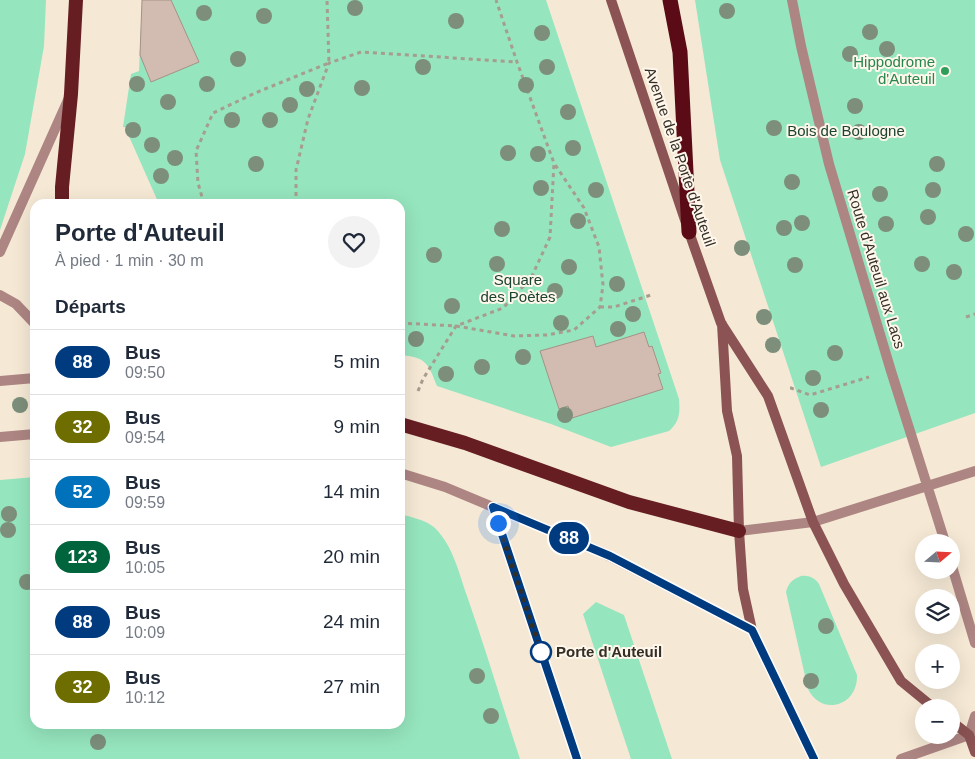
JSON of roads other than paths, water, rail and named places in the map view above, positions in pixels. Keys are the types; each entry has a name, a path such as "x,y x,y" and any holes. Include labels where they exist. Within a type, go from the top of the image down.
{"highway":[{"path":"62,199 71,94 76,0"},
{"path":"670,0 680,52 689,232"},
{"path":"405,425 474,446 629,502 739,531"}],"main road":[{"name":"Avenue de la Porte d'Auteuil","path":"611,0 689,232 722,323 768,396 813,522 844,584 901,681 923,699"},
{"name":"Avenue de la Porte d'Auteuil","path":"722,323 727,411 737,456 743,589 752,630 814,759"},
{"path":"960,727 972,734 975,752"}],"street":[{"name":"Route d'Auteuil aux Lacs","path":"792,0 829,164 942,534"},
{"path":"0,252 71,94"},
{"path":"0,295 16,304 30,319"},
{"path":"0,381 30,378"},
{"path":"0,437 30,434"},
{"path":"739,531 813,522 975,471"},
{"path":"405,474 445,486 606,554 752,630"},
{"path":"493,507 577,759"},
{"path":"956,579 975,643"},
{"path":"901,759 972,734 975,716"}],"place":[{"name":"Hippodrome d'Auteuil","path":"945,71"},
{"name":"Porte d'Auteuil","path":"541,652"}],"park label":[{"name":"Bois de Boulogne","path":"846,131"},
{"name":"Square des Poètes","path":"518,288"}]}
